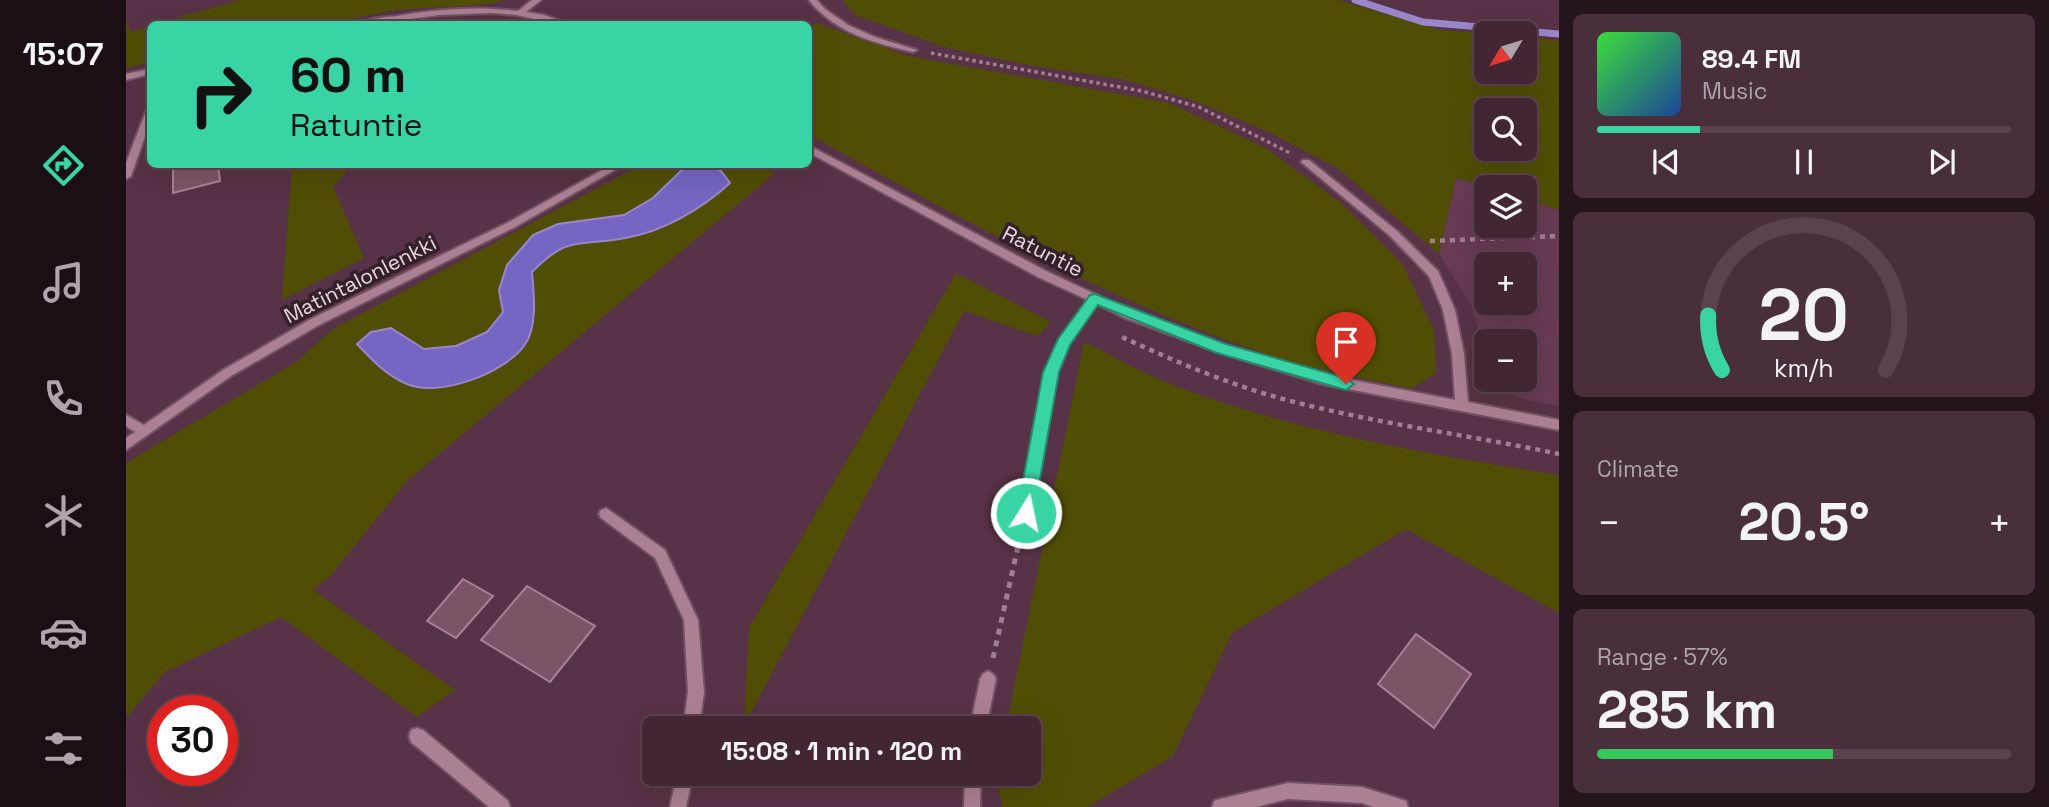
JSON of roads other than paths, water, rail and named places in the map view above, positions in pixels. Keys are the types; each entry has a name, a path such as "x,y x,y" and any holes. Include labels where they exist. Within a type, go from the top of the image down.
{"street":[{"path":"520,13 537,0"},
{"path":"813,0 819,9 871,39 913,50"},
{"path":"383,21 433,13 520,13 553,21"},
{"path":"126,77 147,73"},
{"path":"126,176 147,119"},
{"name":"Ratuntie","path":"812,150 1042,274 1095,299 1222,349 1322,379 1559,425"},
{"path":"1306,162 1402,243 1434,274 1449,310 1458,354 1462,407"},
{"name":"Matintalonlenkki","path":"126,445 227,373 315,322 511,225 614,168"},
{"path":"1026,513 1051,372 1063,343 1095,299"},
{"path":"126,420 144,432"},
{"path":"606,514 660,554 691,620 696,692 693,716"},
{"path":"980,716 988,679"},
{"path":"417,736 502,807"},
{"path":"678,807 682,786"},
{"path":"972,807 973,786"},
{"path":"1220,807 1288,791 1362,795 1400,807"}],"waterway":[{"path":"1355,0 1423,22 1559,34"}]}
